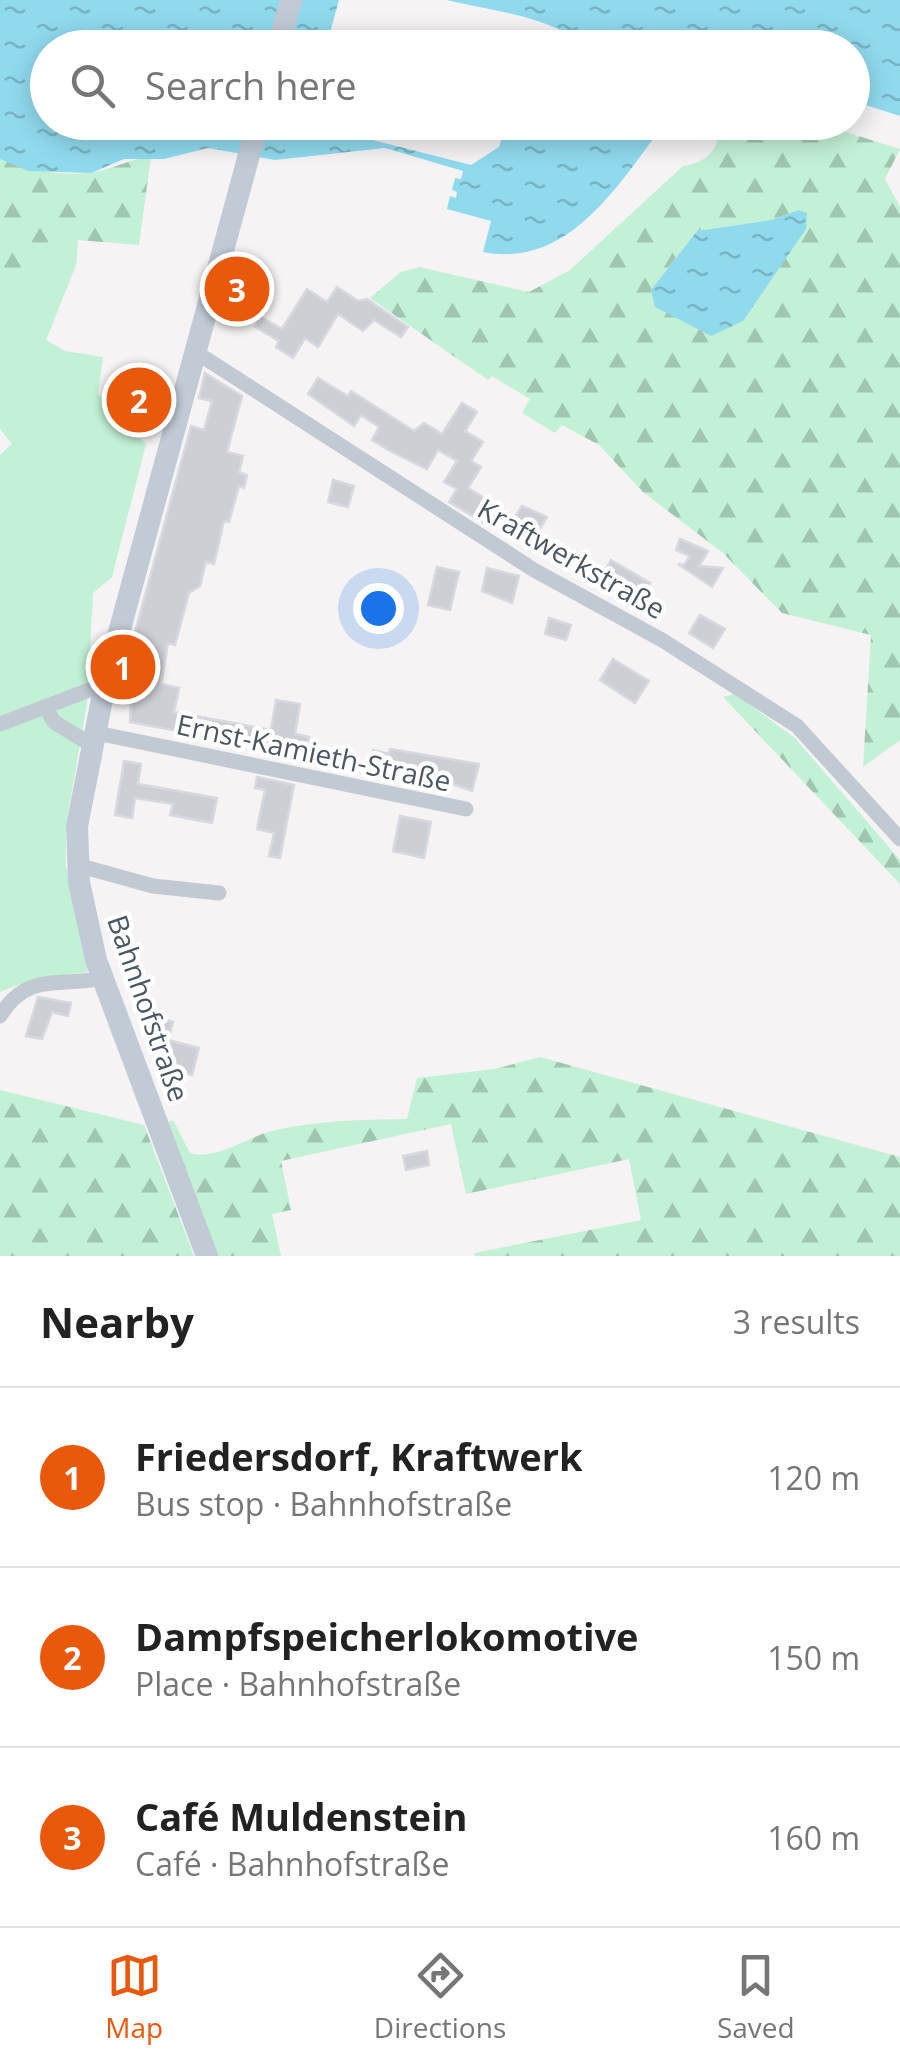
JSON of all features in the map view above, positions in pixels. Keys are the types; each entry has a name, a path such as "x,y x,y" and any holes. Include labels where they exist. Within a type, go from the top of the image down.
{"main road":[{"path":"283,30 291,0"},
{"name":"Bahnhofstraße","path":"207,1256 102,978 87,924 78,865 79,806 104,684 253,140"}],"street":[{"name":"Kraftwerkstraße","path":"194,351 534,570 662,640 797,726 900,839"},
{"path":"0,724 104,684"},
{"path":"46,708 54,722 91,738"},
{"name":"Ernst-Kamieth-Straße","path":"91,738 466,809"},
{"path":"78,865 170,890 218,892"},
{"path":"0,1016 10,1000 30,986 102,978"}],"green space":[{"path":"870,140 900,149 885,179 900,207 900,740 863,767 871,635 782,613 723,553 643,492 599,445 562,425 555,433 522,413 530,399 492,376 488,380 370,298 401,272 419,267 529,292 570,270 683,166 706,158 717,141","holes":["799,210 711,336 651,290 697,231 771,220"]},
{"path":"151,157 139,245 78,240 0,312 0,159 43,171 77,174"},
{"path":"78,240 76,265 46,340 65,351 103,357 98,394 146,444 112,577 93,593 87,704 66,824 66,866 88,972 29,981 0,992 0,455 12,444 0,429 0,312"},
{"path":"735,694 795,738 900,860 900,884 723,697"},
{"path":"540,1057 900,1157 900,1256 475,1256 474,1253 641,1220 629,1159 466,1194 451,1124 281,1161 291,1210 272,1214 281,1256 215,1256 165,1123 173,1120 190,1153 210,1154 289,1127 407,1119 417,1078 495,1069"},
{"path":"0,1090 144,1125 194,1256 0,1256"}],"water":[{"path":"0,0 281,0 273,30 30,30 30,140 373,140 471,165 499,147 501,140 652,140 589,216 542,247 514,254 483,252 491,221 447,209 450,196 456,198 457,192 452,190 455,178 461,179 463,171 385,148 275,160 208,148 164,159 124,159 91,173 28,171 0,159"},
{"path":"302,0 339,0 331,30 293,30"},
{"path":"447,0 900,0 900,116 870,106 870,30 560,30 525,17"},
{"path":"799,210 807,213 806,229 743,321 711,336 655,307 651,290 697,231 771,220"}],"building":[{"path":"337,287 358,301 367,299 408,327 401,337 374,320 363,331 338,314 318,347 305,338 293,358 276,347 279,341 255,327 261,317 282,329 307,289 327,302"},
{"path":"205,373 242,396 227,452 243,456 239,472 247,475 244,488 239,486 229,522 224,521 214,564 206,562 200,586 189,593 175,645 168,643 161,684 179,688 174,712 271,730 276,700 300,704 295,734 309,737 305,755 130,722 132,683 126,682 130,651 191,426 204,430 212,401 199,398"},
{"path":"318,378 348,396 351,391 414,431 424,423 442,434 462,403 477,412 465,431 483,442 471,461 481,467 468,488 504,510 493,528 449,502 457,489 444,482 457,461 438,450 427,469 390,451 372,440 379,427 361,415 354,426 308,394"},
{"path":"333,480 354,486 348,507 328,502"},
{"path":"522,506 547,517 534,538 511,523"},
{"path":"680,539 708,551 699,566 723,568 712,587 678,564 684,565 690,556 676,550"},
{"path":"611,560 650,583 639,601 601,578"},
{"path":"437,567 459,572 450,610 428,605"},
{"path":"487,568 519,576 512,603 482,591"},
{"path":"700,615 725,629 713,648 689,633"},
{"path":"549,618 571,625 566,640 545,634"},
{"path":"613,659 649,681 635,703 600,680"},
{"path":"390,749 479,764 472,791 420,772 417,785 384,777 386,770 369,766 373,750 389,754"},
{"path":"124,761 141,764 138,784 217,798 212,823 170,815 173,804 135,798 132,818 115,815"},
{"path":"257,777 294,785 280,858 269,856 274,833 257,829 265,790 255,788"},
{"path":"400,816 431,822 424,858 393,851"},
{"path":"38,997 71,1003 68,1016 52,1012 42,1039 26,1036"},
{"path":"162,1019 173,1022 168,1040 199,1048 192,1075 171,1070 173,1061 152,1055"},
{"path":"427,1151 429,1165 406,1170 403,1156"}],"place":[{"name":"Café Muldenstein","path":"237,289"},
{"name":"Dampfspeicherlokomotive","path":"139,400"},
{"name":"Friedersdorf, Kraftwerk","path":"123,667"}]}
